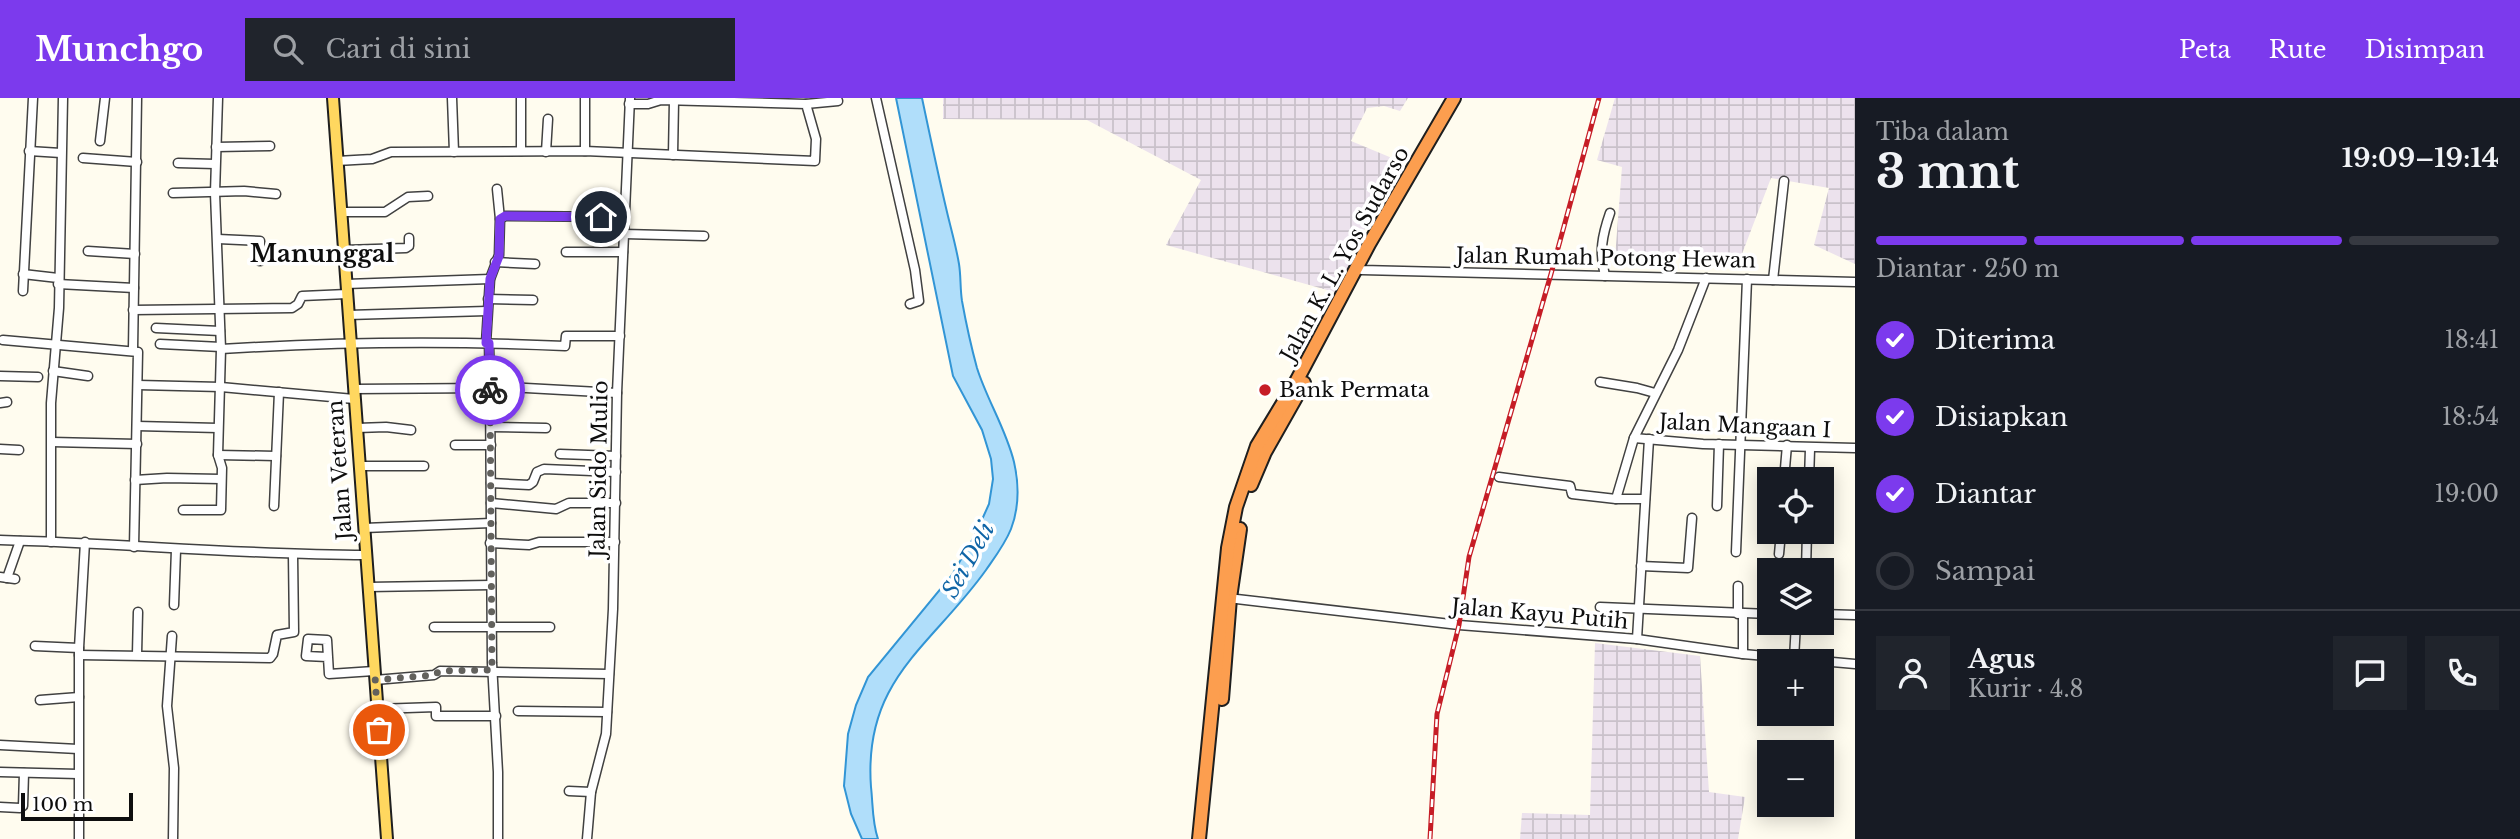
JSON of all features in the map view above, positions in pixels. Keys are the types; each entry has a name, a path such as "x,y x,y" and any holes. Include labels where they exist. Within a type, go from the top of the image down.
{"highway":[{"name":"Jalan K. L. Yos Sudarso","path":"1199,839 1226,598 1240,526 1252,483 1265,452 1304,384 1359,269 1454,98"},
{"name":"Jalan K. L. Yos Sudarso","path":"1359,269 1462,98"},
{"name":"Jalan K. L. Yos Sudarso","path":"1208,839 1229,635 1226,598"}],"main road":[{"name":"Jalan Veteran","path":"333,98 387,839"}],"street":[{"path":"23,291 33,98"},
{"path":"51,541 53,372 57,345 63,98"},
{"path":"100,141 105,98"},
{"path":"133,350 137,98"},
{"path":"183,510 221,510 222,468 218,452 218,428 221,348 215,193 218,98"},
{"path":"452,98 454,152"},
{"path":"521,98 521,151"},
{"path":"585,98 585,150"},
{"path":"876,98 915,270 919,301 910,304"},
{"path":"630,101 648,104 657,100 806,104 838,101"},
{"name":"Jalan Sido Mulio","path":"587,839 591,792 607,734 615,542 617,393 630,101"},
{"path":"673,155 674,101"},
{"path":"337,161 372,159 385,152 585,150 815,161 816,139 806,104"},
{"path":"546,152 548,119"},
{"path":"216,147 270,146"},
{"path":"29,151 61,153"},
{"path":"83,158 137,162"},
{"path":"178,163 215,164"},
{"path":"1773,280 1784,181"},
{"path":"496,189 500,219 499,256 490,279 487,343 491,427 492,670 496,716 498,839"},
{"path":"173,193 244,191 276,194"},
{"path":"341,212 385,212 408,197 428,196"},
{"path":"1605,276 1601,260 1601,240 1610,213"},
{"path":"500,219 505,216 625,217"},
{"path":"624,234 704,236"},
{"path":"344,250 406,248 409,246 409,237"},
{"path":"218,239 260,241 260,261"},
{"path":"88,251 135,254"},
{"path":"566,252 623,252"},
{"path":"495,262 536,264"},
{"name":"Jalan Rumah Potong Hewan","path":"1359,269 1855,282"},
{"path":"23,274 58,281 134,288"},
{"path":"1616,499 1634,438 1678,350 1706,278"},
{"path":"133,310 292,308 302,296 346,289 490,279"},
{"path":"1736,552 1747,279"},
{"path":"488,299 533,300"},
{"path":"348,315 487,311"},
{"path":"156,328 220,331"},
{"path":"160,344 221,348 487,343 565,346 566,336 620,337"},
{"path":"3,340 138,352 134,547"},
{"path":"53,372 88,376"},
{"path":"0,376 38,377"},
{"path":"1600,382 1655,393"},
{"path":"138,385 354,394 490,387 617,393"},
{"path":"274,506 279,392"},
{"path":"137,426 218,428"},
{"path":"491,427 546,428"},
{"path":"357,428 411,430"},
{"name":"Jalan Mangaan I","path":"1634,438 1719,444 1787,445 1810,449 1855,448"},
{"path":"1637,639 1649,439"},
{"path":"52,442 137,444"},
{"path":"1717,506 1719,444"},
{"path":"455,445 491,445"},
{"path":"1785,467 1787,445"},
{"path":"207,448 218,452 276,456"},
{"path":"0,449 19,450"},
{"path":"1809,467 1810,449"},
{"path":"560,454 616,456"},
{"path":"359,466 424,466"},
{"path":"491,482 529,485 537,472 544,469 616,472"},
{"path":"1499,477 1565,485 1571,487 1572,494 1645,499"},
{"path":"135,480 221,479"},
{"path":"491,503 556,509 569,503 616,503"},
{"path":"1641,566 1688,568 1692,518"},
{"path":"364,528 491,523"},
{"path":"0,540 85,542 176,550 293,555 366,555"},
{"path":"7,578 20,541"},
{"path":"79,839 79,652 85,542"},
{"path":"490,543 529,545 538,542 615,542"},
{"path":"1779,554 1780,544"},
{"path":"174,605 176,550"},
{"path":"35,646 79,652 270,658 277,635 294,632 293,555"},
{"path":"368,587 491,585"},
{"path":"1738,586 1742,654"},
{"name":"Jalan Kayu Putih","path":"1226,598 1459,625 1637,639 1757,655"},
{"path":"1600,607 1757,614"},
{"path":"138,612 138,654"},
{"path":"1834,614 1855,615"},
{"path":"434,627 550,626"},
{"path":"172,636 167,706 174,768 173,839"},
{"path":"327,657 329,674 434,675 440,671 492,670 609,674"},
{"name":"Jalan Kayu Putih","path":"1834,662 1855,664"},
{"path":"40,700 79,697"},
{"path":"377,709 436,707 436,716 496,716"},
{"path":"518,711 607,712"},
{"path":"0,745 78,749"},
{"path":"0,772 78,774"},
{"path":"0,807 23,806 24,773"},
{"path":"569,792 591,792"}],"shaded area":[{"path":"943,98 1408,98 1400,111 1384,106 1367,108 1351,141 1404,163 1367,223 1338,293 1166,245 1201,180 1087,120 943,119"},
{"path":"1615,98 1855,98 1855,264 1814,245 1829,188 1771,178 1737,267 1671,252 1615,258 1622,167 1597,160"},
{"path":"1595,643 1700,656 1709,792 1745,797 1738,839 1520,839 1522,813 1590,815"}],"water":[{"name":"Sei Deli","path":"896,98 922,98 958,257 962,301 977,368 1011,450 1016,470 1017,496 1014,521 1000,550 965,597 923,644 889,691 878,718 871,750 871,787 878,839 862,839 851,814 844,786 848,734 856,705 868,677 952,575 989,504 993,479 991,459 982,430 953,376"}],"railway":[{"path":"1430,839 1437,714 1459,625 1469,557 1599,98"}],"way so far":[{"path":"379,730 375,680 434,675 440,671 492,670 490,390"}],"place":[{"name":"Bank Permata","path":"1265,390"}],"district":[{"name":"Manunggal","path":"322,253"}],"route":[{"path":"490,390 489,343 486,343 487,311 490,279 499,256 500,219 505,216 601,217"}]}
